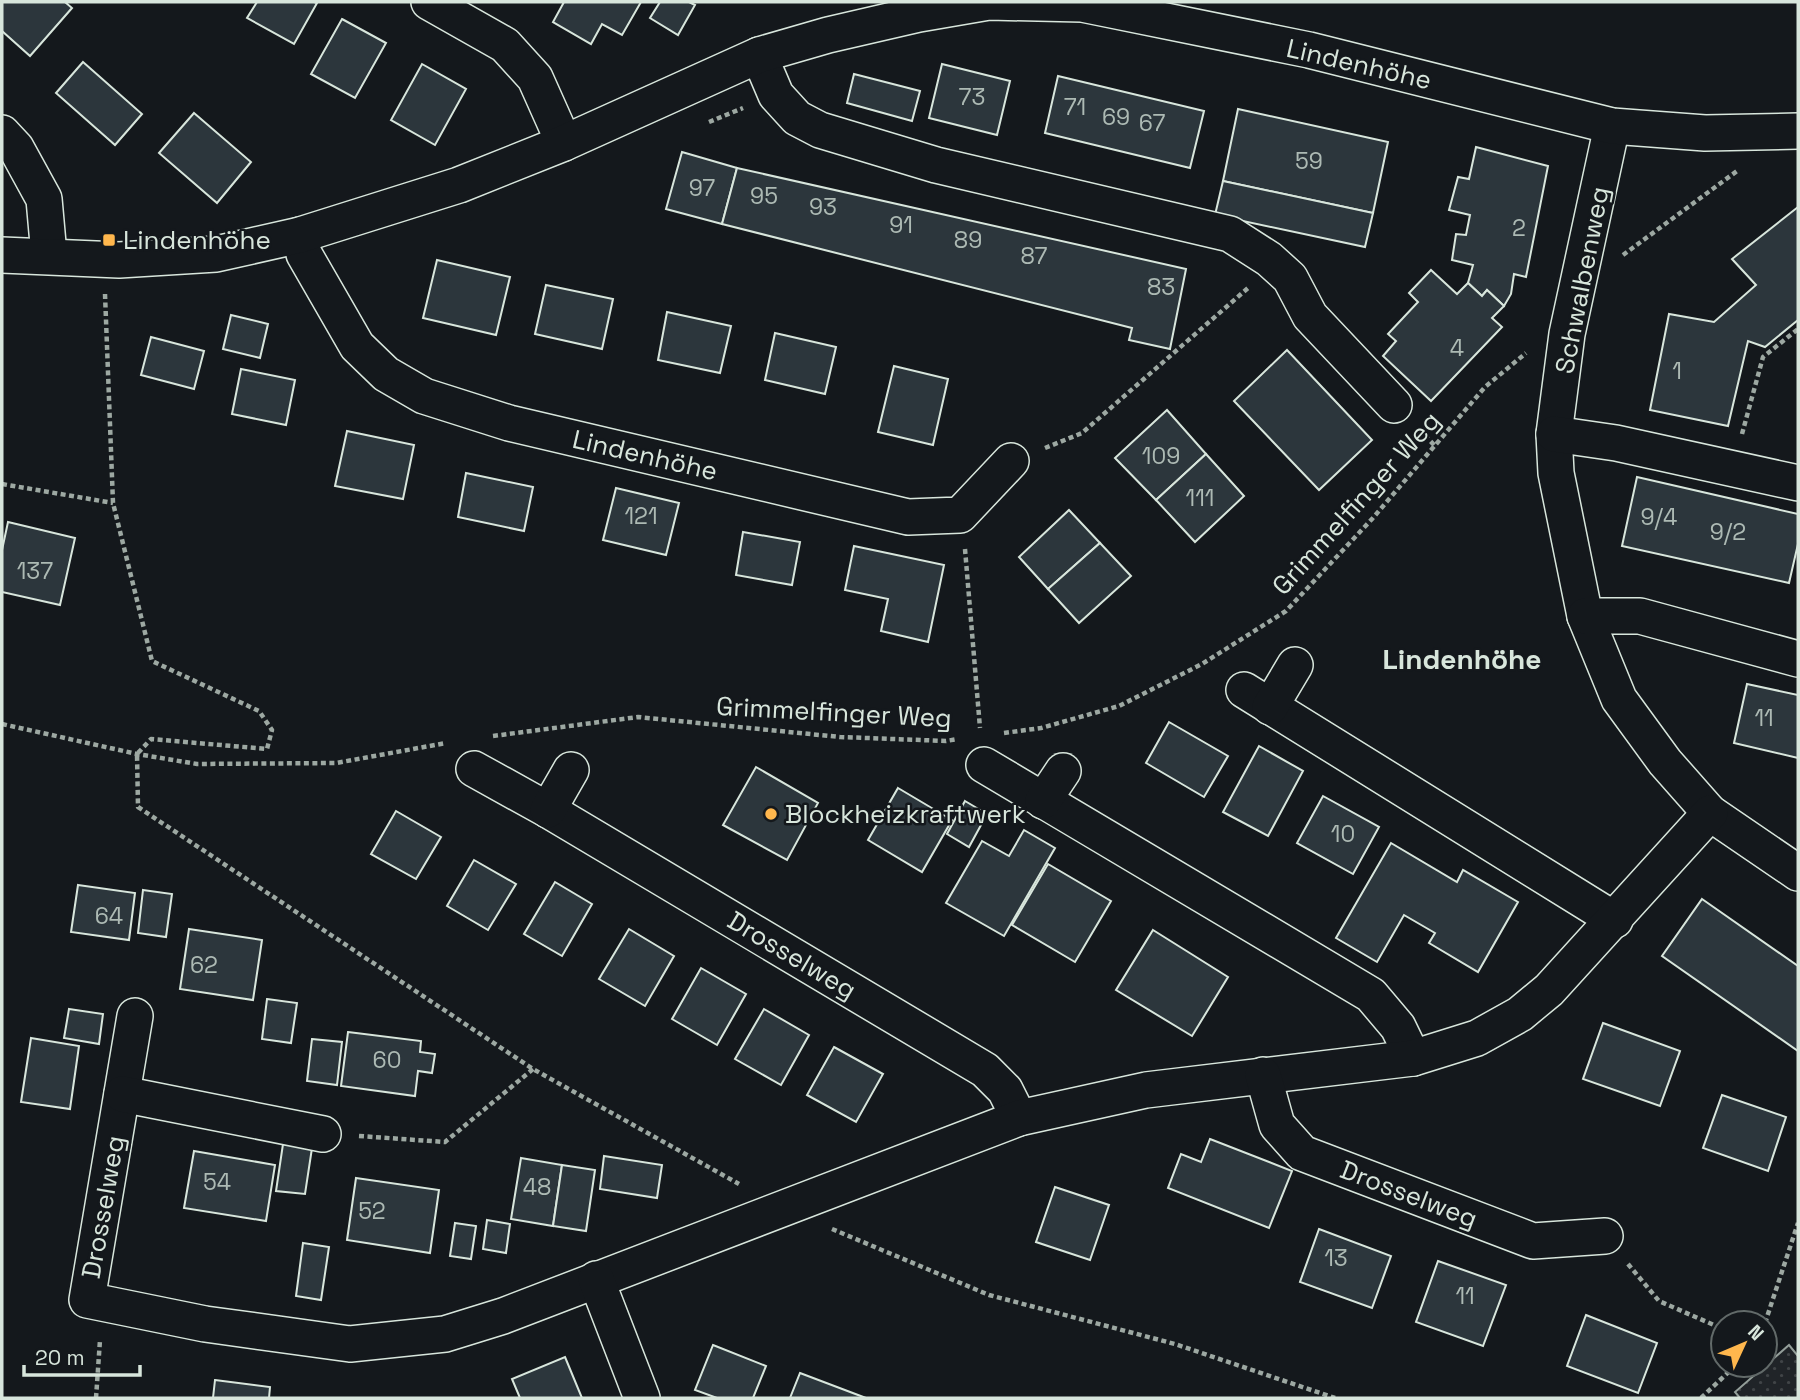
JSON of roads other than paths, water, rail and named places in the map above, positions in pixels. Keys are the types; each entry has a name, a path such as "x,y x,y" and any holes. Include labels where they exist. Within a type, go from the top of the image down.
{"street":[{"path":"429,2 505,45 513,53 535,78 564,143"},
{"name":"Lindenhöhe","path":"2,255 120,260 216,254 300,235 459,185 564,143 760,55 918,8 989,2 1082,4 1309,50 1612,126 1705,134 1798,131"},
{"path":"760,55 776,94 797,118 820,130 936,165 1230,234 1269,259 1290,278 1310,316 1395,405"},
{"name":"Schwalbenweg","path":"1612,126 1567,334 1554,434 1556,473 1585,616 1619,699 1665,762 1710,813 1798,873"},
{"path":"2,133 16,148 44,200 49,255"},
{"name":"Lindenhöhe","path":"300,235 304,254 357,346 386,374 424,396 509,423 908,517 960,515 1012,461"},
{"path":"1554,434 1616,443 1798,483"},
{"path":"1585,616 1640,617 1798,659"},
{"path":"1295,664 1257,698 1615,919"},
{"path":"982,743 1043,801 1371,995 1398,1027 1413,1058"},
{"name":"Drosselweg","path":"472,749 548,810 985,1070 1005,1090 1019,1118"},
{"path":"548,810 571,770"},
{"path":"1043,801 1063,771"},
{"name":"Drosselweg","path":"135,1016 87,1300 205,1324 350,1344 445,1334 503,1315 1019,1118 1146,1090 1413,1058 1477,1038 1520,1014 1549,990 1710,813"},
{"name":"Drosselweg","path":"1263,1075 1277,1125 1302,1153 1533,1241 1605,1236"},
{"path":"122,1094 323,1134"},
{"path":"596,1279 642,1398"}],"place":[{"name":"Lindenhöhe","path":"109,240"},
{"name":"Blockheizkraftwerk","path":"771,814"}],"district":[{"name":"Lindenhöhe","path":"1462,659"}]}
